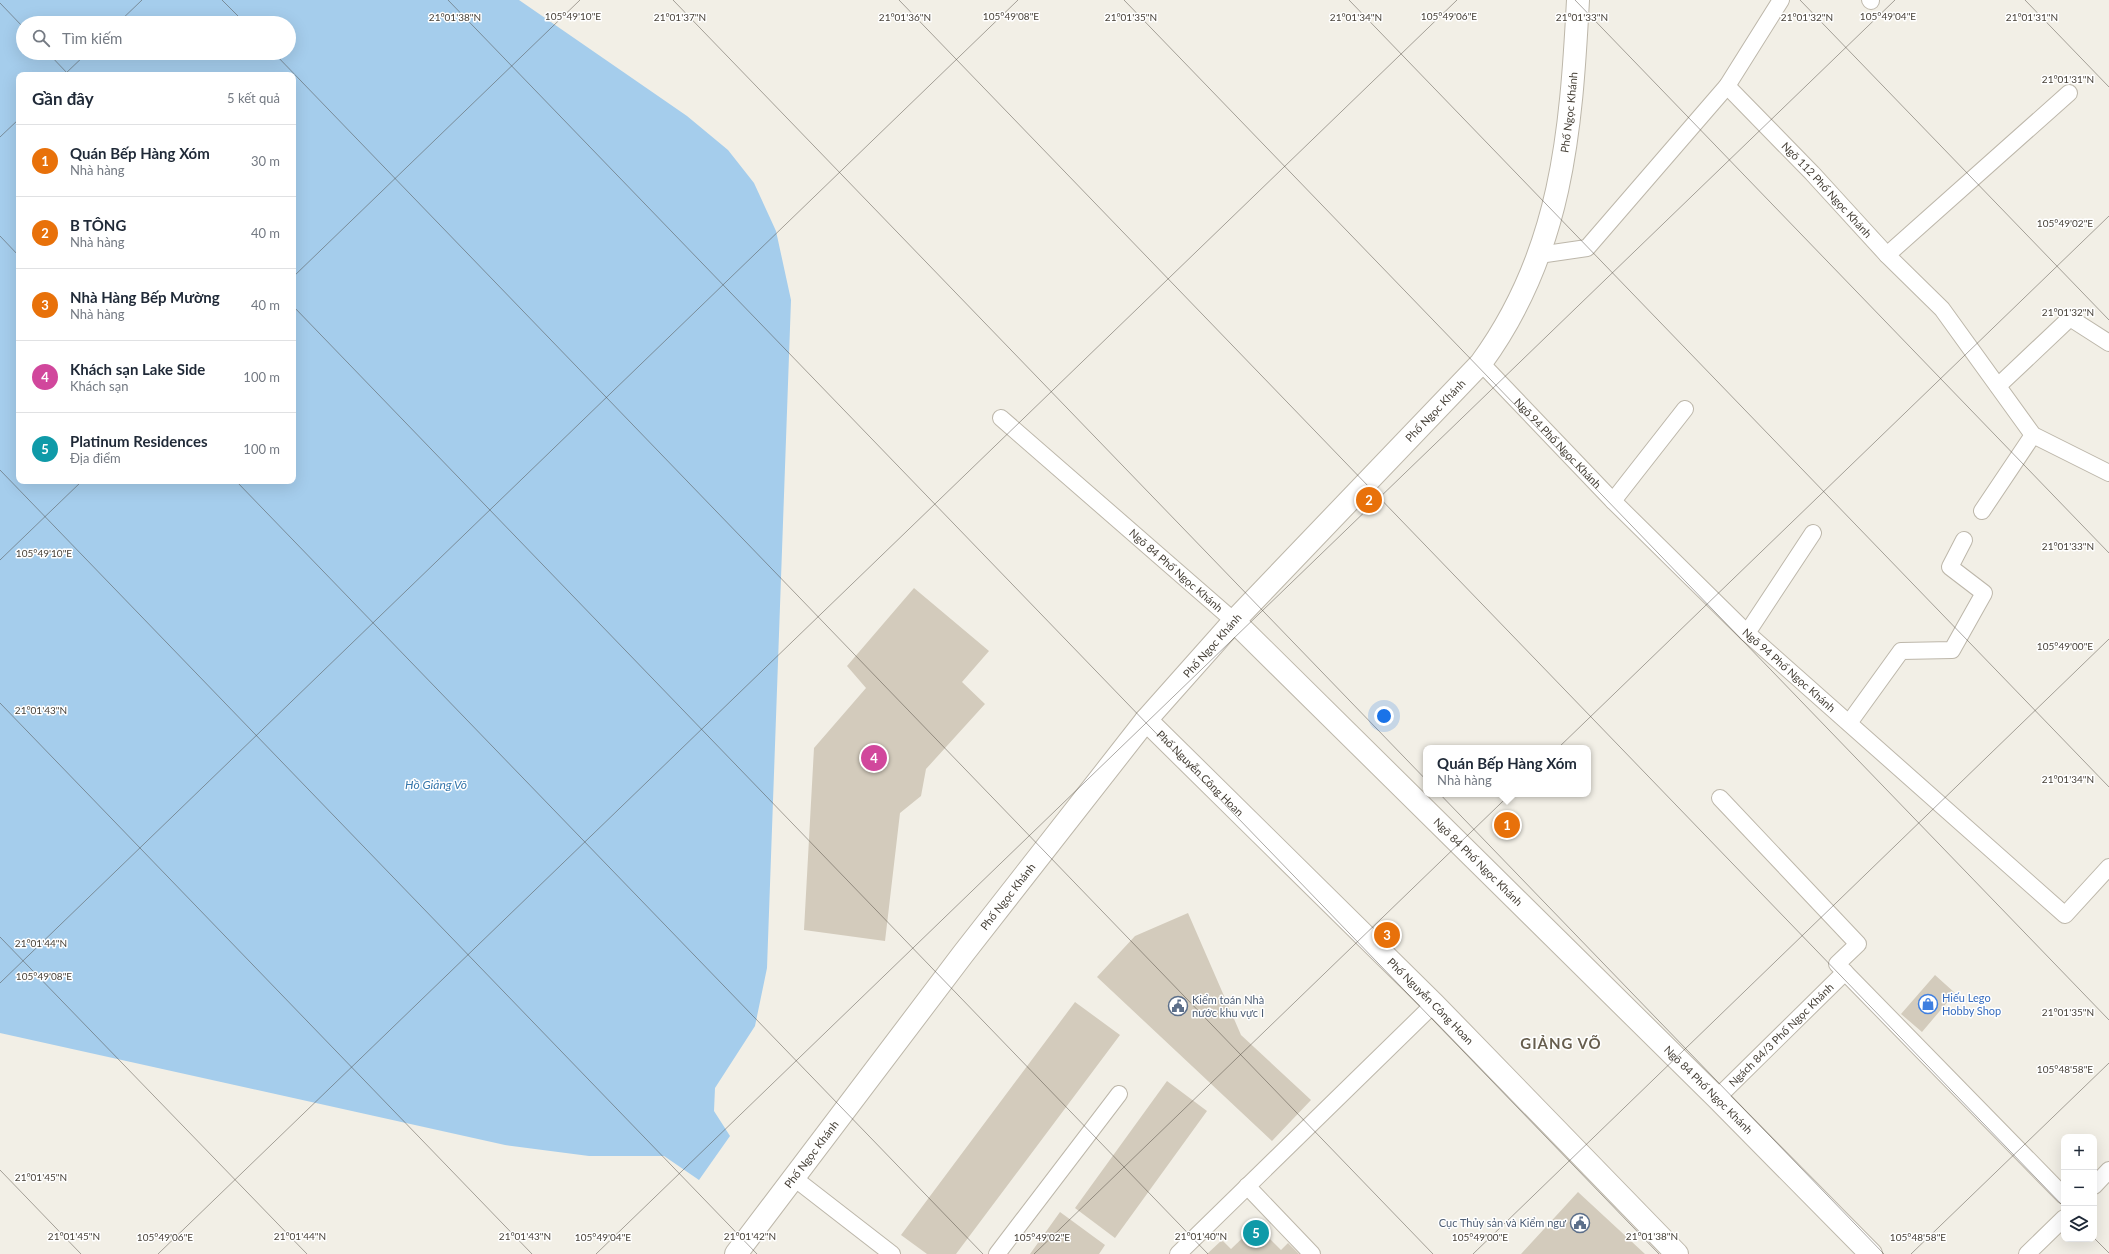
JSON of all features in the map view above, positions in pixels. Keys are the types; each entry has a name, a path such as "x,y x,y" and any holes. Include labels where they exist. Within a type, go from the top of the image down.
{"street":[{"name":"Phố Ngọc Khánh","path":"736,1254 963,954 1146,720 1234,621 1481,363 1496,342 1533,273 1550,224 1564,154 1574,76 1578,0"},
{"name":"Ngõ 84 Phố Ngọc Khánh","path":"1234,621 1717,1098 1871,1254"},
{"name":"Phố Nguyễn Công Hoan","path":"1146,720 1434,1004 1677,1254"}],"lane":[{"path":"1539,255 1587,248 1727,86 1781,0"},
{"name":"Ngõ 112 Phố Ngọc Khánh","path":"1727,86 1812,173 1887,255 1942,309 2033,435 2109,473"},
{"path":"1887,255 2069,93"},
{"path":"1998,386 2070,318 2109,343"},
{"name":"Ngõ 94 Phố Ngọc Khánh","path":"1481,363 1613,501 1747,633 2065,915 2109,867"},
{"path":"1613,501 1685,409"},
{"name":"Ngõ 84 Phố Ngọc Khánh","path":"1001,418 1234,621"},
{"path":"1982,511 2033,435"},
{"path":"1747,633 1813,532"},
{"path":"1849,723 1902,651 1952,650 1984,593 1950,567 1964,540"},
{"path":"1720,798 1858,944 1837,964 2061,1193"},
{"name":"Ngách 84/3 Phố Ngọc Khánh","path":"1717,1098 1845,972"},
{"path":"1178,1254 1434,1004"},
{"path":"997,1254 1119,1094"},
{"path":"2097,1183 2109,1170"},
{"path":"794,1178 892,1254"},
{"path":"1247,1186 1312,1254"},
{"path":"2027,1254 2061,1221"}],"water":[{"name":"Hồ Giảng Võ","path":"0,0 519,0 687,116 728,150 754,183 776,231 791,300 767,968 755,1026 715,1088 714,1111 730,1136 699,1180 664,1156 589,1156 505,1145 0,1033"}],"building":[{"path":"914,588 989,651 962,682 985,704 926,769 921,796 900,813 885,941 804,930 814,748 866,688 847,666"},
{"name":"Kiểm toán Nhà nước khu vực I","path":"1188,913 1241,1035 1311,1100 1272,1141 1097,977 1135,936"},
{"name":"Hiếu Lego Hobby Shop","path":"1935,975 1955,993 1922,1032 1901,1014"},
{"path":"1075,1002 1120,1035 956,1254 927,1254 901,1235"},
{"path":"1167,1081 1207,1111 1115,1238 1075,1208"},
{"name":"Cục Thủy sản và Kiểm ngư","path":"1578,1192 1645,1254 1521,1254"},
{"path":"1060,1212 1105,1245 1099,1254 1030,1254"},
{"path":"1256,1225 1281,1250 1288,1243 1299,1254 1207,1254 1222,1240 1231,1249"}],"place":[{"name":"B TÔNG","path":"1369,500"},
{"name":"Khách sạn Lake Side","path":"874,758"},
{"name":"Quán Bếp Hàng Xóm","path":"1507,825"},
{"name":"Nhà Hàng Bếp Mường","path":"1387,935"},
{"name":"Hiếu Lego Hobby Shop","path":"1928,1004"},
{"name":"Kiểm toán Nhà nước khu vực I","path":"1178,1006"},
{"name":"Cục Thủy sản và Kiểm ngư","path":"1580,1223"},
{"name":"Platinum Residences","path":"1256,1233"}],"district":[{"name":"GIẢNG VÕ","path":"1561,1044"}]}
